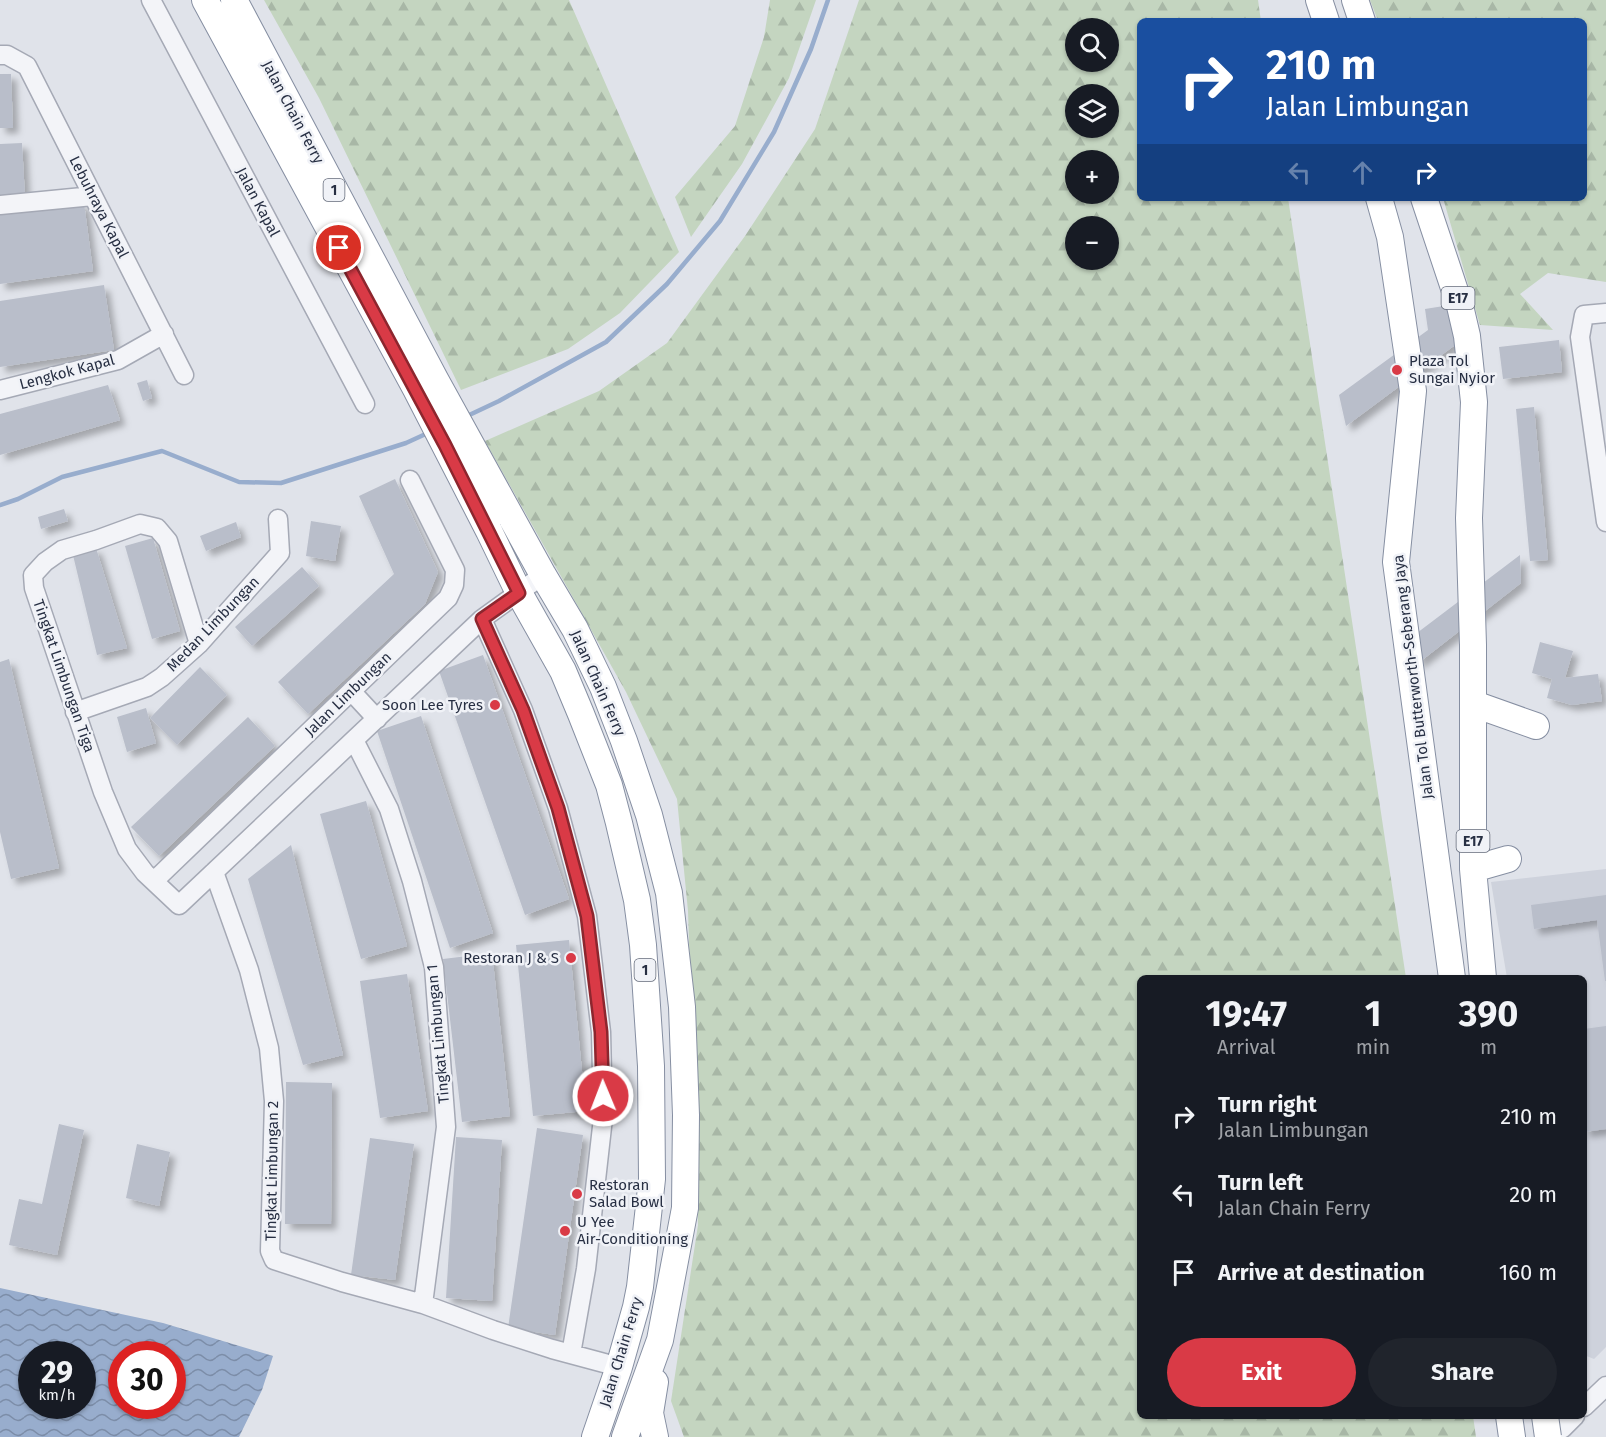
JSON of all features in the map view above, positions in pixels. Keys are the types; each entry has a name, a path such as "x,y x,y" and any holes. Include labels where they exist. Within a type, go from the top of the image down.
{"highway":[{"name":"Jalan Chain Ferry","path":"205,0 425,384 512,518 575,629 603,687 649,814 669,893 682,1007 686,1115 685,1208 660,1341 625,1437"},
{"name":"Jalan Chain Ferry","path":"234,0 425,384 489,531 519,593 563,671 609,785 620,823 637,900 643,945 651,1066 652,1179 636,1307 619,1367 594,1437"},
{"path":"1319,0 1325,18"},
{"path":"1355,0 1361,18"},
{"name":"Jalan Tol Butterworth–Seberang Jaya","path":"1380,201 1390,237 1413,391 1396,562 1452,975"},
{"name":"E17","path":"1425,201 1460,306 1467,336 1474,402 1469,518 1474,704 1473,869 1483,975"},
{"path":"1474,704 1536,726"},
{"path":"1473,869 1508,859"},
{"path":"655,1437 650,1413 660,1341"},
{"path":"1509,1419 1512,1437"},
{"path":"1545,1419 1548,1437"}],"street":[{"name":"Jalan Kapal","path":"151,0 365,404"},
{"name":"Lebuhraya Kapal","path":"0,55 7,55 27,66 184,375"},
{"path":"0,205 93,196"},
{"path":"1606,313 1584,315 1580,337 1598,409 1606,522"},
{"name":"Lengkok Kapal","path":"0,390 118,360 164,334"},
{"name":"Jalan Limbungan","path":"154,881 448,598 454,585 455,570 410,480"},
{"name":"Medan Limbungan","path":"75,712 147,687 162,677 199,644 280,554 278,519"},
{"name":"Tingkat Limbungan Tiga","path":"199,644 168,541 157,528 140,524 62,550 45,562 33,575 34,588 75,712 103,792 127,849 146,873 179,904 214,873"},
{"path":"214,873 482,619 543,575"},
{"path":"482,619 523,710 558,808 587,916 600,1021 603,1118 586,1269 571,1354"},
{"path":"351,691 376,719"},
{"name":"Tingkat Limbungan 1","path":"354,740 389,809 412,880 434,967 446,1127 423,1304"},
{"name":"Tingkat Limbungan 2","path":"214,873 249,970 269,1048 274,1101 270,1251 274,1260 342,1282 423,1304 493,1330 619,1367"},
{"path":"1587,1404 1606,1386"},
{"path":"1548,1437 1572,1419"}],"shaded area":[{"path":"1606,869 1606,1347 1594,1359 1587,1356 1587,975 1506,975 1491,882"}],"green space":[{"path":"264,0 569,0 679,252 620,313 568,349 461,390 319,98"},
{"path":"770,0 816,0 789,78 742,164 691,237 675,197 735,126 764,37"},
{"path":"859,0 1258,0 1261,18 1137,18 1137,201 1288,201 1406,975 1137,975 1137,1419 1473,1419 1476,1437 684,1437 671,1401 698,1225 688,911 677,799 626,692 485,441 599,391 667,343 745,236 815,129"},
{"path":"1370,0 1606,0 1606,282 1548,273 1520,294 1553,330 1480,325 1444,201 1587,201 1587,18 1377,18"}],"water":[{"path":"0,1288 163,1323 273,1356 262,1390 239,1437 0,1437"}],"building":[{"path":"0,74 11,74 13,128 0,128"},
{"path":"22,143 25,197 0,199 0,144"},
{"path":"84,203 93,271 0,284 0,215"},
{"path":"104,285 114,350 0,367 0,301"},
{"name":"Plaza Tol Sungai Nyior","path":"1450,305 1455,345 1346,426 1339,395 1428,330 1425,309"},
{"path":"1559,340 1562,372 1503,379 1499,347"},
{"path":"147,380 152,398 143,401 137,383"},
{"path":"108,385 120,420 0,455 0,414"},
{"path":"1534,407 1548,560 1530,561 1516,409"},
{"path":"395,479 438,572 425,604 308,714 278,682 394,574 359,496"},
{"path":"64,509 68,521 41,529 38,517"},
{"path":"311,521 341,526 335,561 306,556"},
{"path":"236,522 241,537 206,551 200,536"},
{"path":"153,538 180,631 152,639 125,546"},
{"path":"96,548 127,648 97,655 72,551"},
{"path":"1520,555 1521,583 1417,664 1413,636"},
{"path":"302,567 319,586 252,646 235,627"},
{"path":"1540,642 1573,651 1565,678 1598,674 1602,701 1572,705 1547,698 1552,679 1532,673"},
{"path":"483,655 569,899 525,915 439,671"},
{"path":"9,659 59,868 11,879 0,832 0,662"},
{"path":"200,667 227,695 177,745 150,718"},
{"path":"146,708 156,743 127,752 117,717"},
{"path":"421,716 493,933 450,948 377,731"},
{"path":"248,717 275,746 159,856 131,827"},
{"path":"366,801 407,946 361,959 320,814"},
{"path":"291,845 343,1055 303,1065 248,879"},
{"path":"1606,895 1605,981 1597,920 1534,929 1531,905"},
{"path":"569,940 586,1111 533,1116 516,945"},
{"path":"492,953 510,1116 462,1122 443,959"},
{"path":"407,974 428,1111 380,1118 360,981"},
{"path":"1606,1026 1606,1129 1587,1132 1587,1029"},
{"path":"286,1082 332,1083 331,1224 285,1224"},
{"path":"59,1124 84,1130 57,1255 9,1245 19,1199 42,1204"},
{"path":"537,1128 583,1135 555,1335 508,1328"},
{"path":"456,1137 502,1140 492,1301 446,1298"},
{"path":"370,1138 414,1144 395,1280 351,1275"},
{"path":"137,1144 170,1152 159,1206 126,1198"}],"waterway":[{"path":"465,417 499,401 606,342 667,284 720,221 774,132 811,49 828,0"},
{"path":"0,505 18,499 62,477 162,451 239,482 281,483 406,443 430,432"}],"place":[{"name":"Plaza Tol Sungai Nyior","path":"1397,370"},
{"name":"Soon Lee Tyres","path":"495,705"},
{"name":"Restoran J & S","path":"571,958"},
{"name":"Restoran Salad Bowl","path":"577,1194"},
{"name":"U Yee Air-Conditioning","path":"565,1231"}],"route":[{"path":"339,248 416,389 519,593 482,619 523,710 558,808 587,916 601,1032 603,1096"}]}
